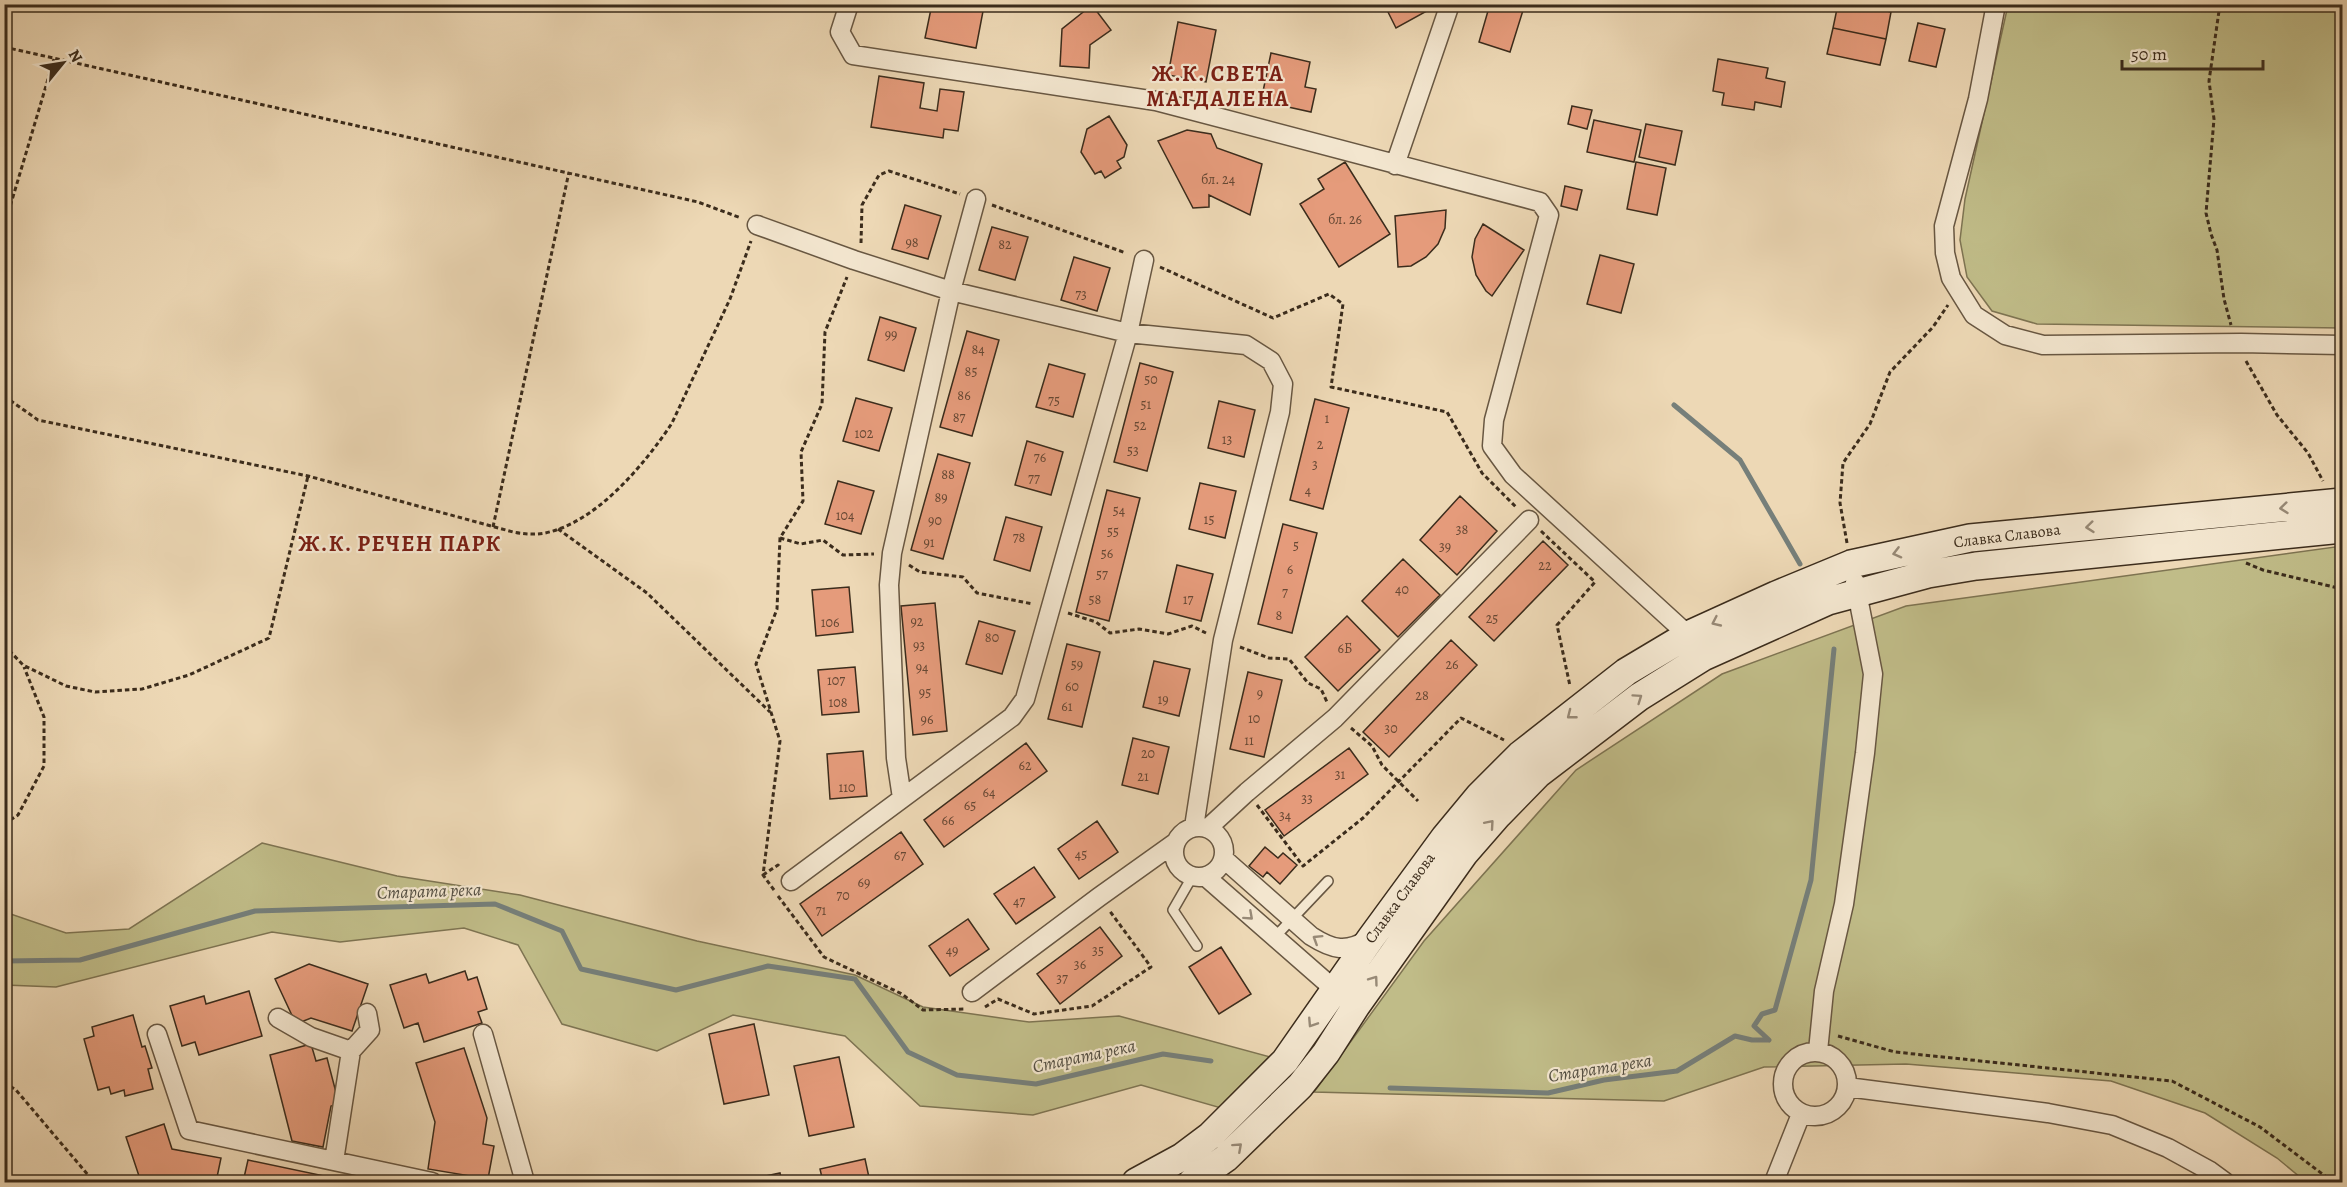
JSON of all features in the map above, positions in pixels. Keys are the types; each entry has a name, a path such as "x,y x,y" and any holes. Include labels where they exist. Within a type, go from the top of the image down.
{"street":[{"path":"849,4 840,32 853,55 1156,101 1540,202 1550,215 1494,420 1492,446 1514,475 1688,635 1703,657"},
{"path":"1395,165 1450,4"},
{"path":"1996,4 1978,99 1944,226 1945,253 1951,278 1974,315 2005,335 2043,345 2241,343 2343,345"},
{"path":"902,798 896,759 889,585 892,553 951,291 976,199"},
{"path":"757,225 854,260 951,291 1128,333 1246,345 1271,361 1283,384 1280,412 1223,640 1201,828"},
{"path":"791,881 1012,717 1025,699 1128,333 1144,260"},
{"name":"Славка Славова","path":"1136,1182 1182,1157 1210,1136 1285,1061 1333,990 1445,837 1479,796 1520,755 1626,672 1688,635 1851,564 1970,538 2337,502"},
{"path":"973,1000 1099,897 1176,842 1182,834 1201,828 1335,718 1529,520"},
{"name":"Славка Славова","path":"1192,1182 1226,1158 1300,1086 1326,1053 1356,1006 1464,854 1498,815 1538,774 1639,697 1703,657 1828,601 1928,574 1976,566 2343,529"},
{"path":"1818,1051 1824,991 1844,904 1865,753 1873,674 1851,564"},
{"path":"1130,874 1192,874 1220,867 1224,859 1223,844 1215,832 1201,828"},
{"path":"1176,842 1174,859 1274,938 1333,990 1356,1006"},
{"path":"1224,859 1311,936 1324,944 1340,949 1355,947 1371,938"},
{"path":"334,1161 351,1051 370,1030 367,1013"},
{"path":"278,1018 311,1037 351,1051"},
{"path":"157,1034 189,1130 432,1182"},
{"path":"483,1034 525,1182"},
{"path":"1818,1051 1828,1054 1843,1067 1847,1077 1847,1087 1839,1106 1831,1112 1821,1116 1801,1114 1793,1108 1783,1090 1785,1070 1798,1056 1818,1051"},
{"path":"1847,1087 2048,1113 2112,1125 2168,1148 2225,1182"},
{"path":"1774,1182 1801,1114"}],"lane":[{"path":"1192,874 1173,910 1197,946"},
{"path":"1274,938 1328,881"}],"path":[{"path":"2220,4 2209,81 2214,119 2206,213 2217,250 2224,299 2232,325 2240,338 2243,355 2264,394 2277,415 2308,453 2337,502"},
{"path":"4,47 698,202 757,225 734,288 672,423 660,441 605,500 582,518 558,530 531,535 493,527 308,476 38,420 4,396"},
{"path":"4,227 55,59"},
{"path":"973,1000 923,1010 902,994 824,957 763,875 780,741 756,664 777,609 780,538 803,501 801,452 822,404 825,332 862,241 862,205 879,175 889,171 976,199 1144,260 1273,318 1329,294 1343,304 1331,387 1447,412 1482,473 1595,582 1557,625 1571,688"},
{"path":"493,527 569,172"},
{"path":"1851,564 1840,503 1843,463 1870,424 1890,372 1933,327 1958,292"},
{"path":"4,645 23,665 66,686 95,692 141,688 189,675 269,638 308,476"},
{"path":"558,530 648,593 771,712"},
{"path":"2243,562 2263,570 2343,589"},
{"path":"4,824 18,815 44,766 45,717 23,665"},
{"path":"1335,718 1356,731 1372,746 1382,765 1418,801"},
{"path":"1247,792 1303,866 1363,818 1461,718 1506,741"},
{"path":"983,1008 998,999 1034,1014 1092,1006 1151,967 1099,897"},
{"path":"1820,1031 1895,1052 2172,1081 2260,1127 2333,1182"},
{"path":"4,1082 16,1090 94,1182"}],"shaded area":[{"path":"2008,5 2342,5 2342,328 2037,324 1992,311 1967,277 1960,240 1965,199"},
{"path":"2342,546 2342,1182 2306,1182 2277,1158 2205,1113 2111,1081 1906,1064 1764,1067 1664,1101 1314,1092 1424,941 1576,770 1722,674 1906,606"},
{"path":"262,843 397,876 520,895 697,941 855,975 923,1007 1029,1022 1119,1016 1285,1061 1235,1112 1141,1085 1033,1115 920,1106 845,1036 733,1015 657,1051 562,1024 518,945 464,928 340,942 272,932 56,987 5,985 5,912 66,933 129,929"}],"building":[{"path":"932,4 984,6 976,48 925,38"},
{"path":"1384,4 1435,4 1436,6 1396,28"},
{"path":"1490,4 1525,4 1510,52 1479,42"},
{"path":"1838,4 1858,4 1891,12 1886,39 1833,28"},
{"path":"1092,5 1111,30 1090,45 1089,68 1060,66 1062,29"},
{"path":"1178,22 1216,30 1206,82 1168,75"},
{"path":"1918,23 1945,29 1936,67 1909,61"},
{"path":"1833,28 1886,39 1880,65 1827,54"},
{"path":"1271,53 1310,62 1305,87 1316,89 1311,112 1261,101"},
{"path":"1718,59 1768,68 1766,78 1785,82 1781,107 1755,102 1754,110 1722,105 1724,93 1713,91"},
{"path":"879,76 924,83 920,108 937,111 940,89 964,92 958,131 944,129 943,138 871,127"},
{"path":"1572,106 1592,110 1587,129 1568,124"},
{"path":"1109,116 1127,145 1124,157 1117,161 1121,168 1105,178 1101,171 1095,174 1081,152 1087,129"},
{"path":"1594,120 1641,130 1634,162 1587,152"},
{"path":"1646,124 1682,131 1675,165 1639,157"},
{"path":"1187,130 1211,134 1217,148 1262,164 1250,215 1209,195 1209,207 1193,208 1158,141"},
{"path":"1345,162 1390,234 1339,267 1300,204 1324,189 1318,179"},
{"path":"1636,162 1666,168 1657,215 1627,209"},
{"path":"1565,186 1582,190 1577,210 1561,206"},
{"path":"905,205 941,216 928,259 892,249"},
{"path":"1446,210 1445,228 1438,244 1426,257 1411,266 1398,267 1395,216"},
{"path":"1483,224 1524,250 1492,296 1476,275 1472,257 1475,239"},
{"path":"992,227 1028,237 1015,280 979,270"},
{"path":"1600,255 1634,264 1621,313 1587,304"},
{"path":"1074,257 1110,268 1097,311 1061,300"},
{"path":"880,317 916,328 904,371 868,360"},
{"path":"967,331 999,340 972,436 940,427"},
{"path":"1140,363 1173,372 1147,471 1114,462"},
{"path":"1049,364 1085,374 1073,417 1036,407"},
{"path":"856,398 892,408 879,451 843,441"},
{"path":"1315,399 1349,408 1323,509 1290,500"},
{"path":"1219,401 1255,410 1244,457 1208,448"},
{"path":"1027,441 1063,452 1051,495 1015,485"},
{"path":"938,454 970,463 943,559 911,550"},
{"path":"838,481 874,491 861,534 825,524"},
{"path":"1200,483 1236,491 1225,538 1189,529"},
{"path":"1107,490 1140,498 1109,621 1076,612"},
{"path":"1460,496 1497,531 1457,575 1420,540"},
{"path":"1006,517 1042,527 1030,571 994,560"},
{"path":"1283,524 1317,533 1292,633 1258,624"},
{"path":"1543,541 1568,565 1494,641 1469,617"},
{"path":"1403,559 1440,595 1398,637 1362,601"},
{"path":"1177,565 1213,574 1201,621 1166,612"},
{"path":"849,587 853,632 816,636 812,590"},
{"path":"935,603 947,731 913,735 901,606"},
{"path":"1347,616 1380,650 1338,691 1305,657"},
{"path":"979,621 1015,631 1002,674 966,664"},
{"path":"1451,640 1477,665 1389,757 1363,732"},
{"path":"1067,644 1100,652 1082,727 1048,719"},
{"path":"1154,661 1190,669 1179,716 1143,707"},
{"path":"855,667 859,712 822,715 818,670"},
{"path":"1248,672 1282,680 1264,757 1230,749"},
{"path":"1133,738 1169,747 1158,794 1122,785"},
{"path":"1026,743 1047,771 944,847 924,820"},
{"path":"1349,748 1368,774 1284,836 1265,810"},
{"path":"863,751 867,796 830,799 827,754"},
{"path":"1097,821 1118,852 1079,879 1058,849"},
{"path":"901,832 923,864 822,936 800,904"},
{"path":"1265,847 1278,858 1283,853 1297,865 1280,884 1267,872 1263,877 1249,866"},
{"path":"1034,867 1055,897 1016,924 994,894"},
{"path":"968,919 989,949 950,976 929,946"},
{"path":"1100,927 1122,956 1060,1004 1037,974"},
{"path":"1221,947 1251,994 1219,1014 1189,967"},
{"path":"309,964 368,984 352,1031 311,1018 296,1024 275,979"},
{"path":"465,971 468,980 477,977 487,1009 478,1012 482,1023 424,1042 418,1023 404,1028 390,985 426,974 429,983"},
{"path":"249,991 262,1036 199,1055 195,1042 182,1046 170,1006 204,996 206,1004"},
{"path":"133,1015 142,1047 145,1046 152,1068 148,1069 153,1089 125,1096 124,1090 111,1094 109,1087 98,1090 84,1039 94,1036 92,1027"},
{"path":"754,1024 769,1095 724,1104 709,1034"},
{"path":"311,1044 316,1061 327,1058 339,1104 331,1106 323,1147 292,1141 270,1055"},
{"path":"464,1048 487,1118 483,1144 494,1146 488,1179 428,1169 435,1122 416,1063"},
{"path":"839,1057 854,1127 809,1136 794,1066"},
{"path":"164,1124 172,1149 221,1158 216,1182 141,1182 126,1137"},
{"path":"865,1159 870,1182 823,1182 820,1169"},
{"path":"248,1160 329,1177 327,1182 243,1182"},
{"path":"780,1173 782,1182 736,1182"}],"waterway":[{"path":"1674,405 1740,460 1800,564"},
{"path":"1769,1040 1754,1026 1762,1014 1775,1010 1811,880 1834,649"},
{"name":"Старата река","path":"4,961 80,960 255,911 495,904 562,931 581,969 676,990 768,966 855,979 908,1052 957,1075 1036,1084 1163,1054 1211,1061"},
{"name":"Старата река","path":"1390,1088 1548,1093 1604,1080 1677,1071 1735,1036 1752,1040 1768,1040"}],"district":[{"name":"Ж.К. СВЕТА МАГДАЛЕНА","path":"1218,86"},
{"name":"Ж.К. РЕЧЕН ПАРК","path":"400,544"}]}
